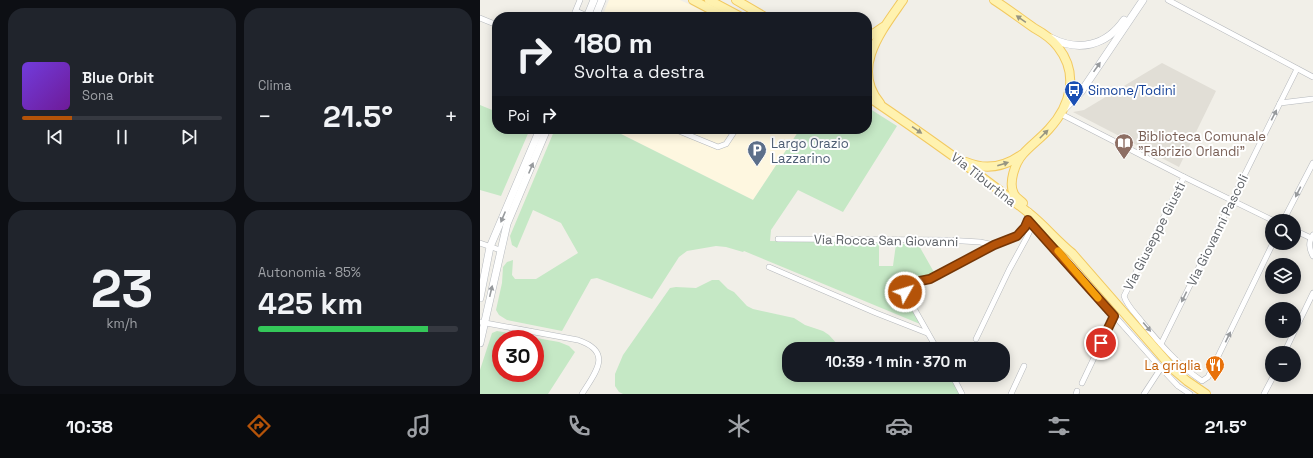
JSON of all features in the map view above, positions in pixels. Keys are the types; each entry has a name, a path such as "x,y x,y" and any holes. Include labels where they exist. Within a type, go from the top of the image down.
{"main road":[{"path":"589,12 594,0"},
{"path":"597,12 602,0"},
{"path":"693,0 716,12"},
{"path":"709,0 732,12"},
{"path":"736,0 756,12"},
{"path":"872,35 879,31 887,22 903,0"},
{"path":"994,0 1048,37 1062,52 1070,69 1071,78 1071,88 1063,111"},
{"path":"1048,37 1060,42 1077,46 1090,45 1102,41 1110,37 1117,30 1137,0"},
{"path":"954,155 975,165 994,166 1010,162 1025,152 1048,130 1081,92 1143,0"},
{"path":"872,51 887,22"},
{"path":"872,90 884,108"},
{"name":"Via Tiburtina","path":"872,100 954,155 1031,217 1072,253 1174,370 1206,394"},
{"path":"480,298 490,247 538,134"},
{"path":"480,343 482,322 507,224 546,134"},
{"path":"1025,152 1017,164 1012,178 1014,194 1055,231 1072,253"}],"street":[{"path":"576,11 580,0"},
{"path":"1168,0 1313,77"},
{"path":"480,18 492,23"},
{"name":"Via Giovanni Pascoli","path":"1161,344 1297,69"},
{"path":"1280,102 1313,99"},
{"path":"1063,111 1184,177 1265,216"},
{"path":"686,134 718,147 726,144 733,134"},
{"path":"1287,214 1313,163"},
{"name":"Via Giuseppe Giusti","path":"1161,344 1132,309 1124,296 1184,177"},
{"path":"933,342 906,294 906,286 910,283 934,277 994,245 1020,234 1031,217"},
{"path":"1031,217 1114,316 1178,386 1190,394"},
{"path":"976,339 1009,270 1031,217"},
{"path":"1301,233 1312,237 1309,246 1313,256"},
{"name":"Via Rocca San Giovanni","path":"778,238 946,240 980,242 994,245"},
{"path":"480,243 500,250"},
{"path":"1161,344 1185,369 1202,381 1208,377 1270,250"},
{"path":"769,267 876,313 927,333"},
{"path":"1287,346 1313,293"},
{"path":"1082,383 1114,316"},
{"path":"482,322 578,340 589,345 598,356 599,364 582,394"},
{"path":"1011,394 1024,366"},
{"path":"1144,394 1161,368"},
{"path":"956,382 962,394"},
{"path":"1264,394 1270,382"}],"shaded area":[{"path":"609,0 680,0 705,12 604,12"},
{"path":"1162,63 1216,91 1179,167 1073,112 1084,110"},
{"path":"621,134 797,134 753,200"}],"green space":[{"path":"480,105 492,110 492,134 528,134 501,196 480,190"},
{"path":"872,110 897,126 843,212 798,190 771,230 770,241 879,243 879,266 893,266 896,244 918,244 935,274 910,278 904,283 920,324 744,251 716,246 687,251 679,257 652,299 597,278 591,279 562,331 507,320 499,315 496,310 502,283 503,267 507,262 513,260 512,275 515,279 536,279 578,253 561,223 533,210 517,248 512,245 510,236 553,134 621,134 753,200 797,134 872,134"},
{"path":"712,280 719,280 728,289 734,292 747,306 753,309 794,318 805,325 823,331 835,342 782,342 782,382 954,382 960,394 623,394 619,392 615,386 615,374 623,355 670,288 696,288"},
{"path":"492,333 492,382 544,382 544,339 559,342 569,346 575,352 548,394 480,394 480,370"}],"slow traffic":[{"path":"1058,251 1098,298"}],"place":[{"name":"Simone/Todini","path":"1074,107"},
{"name":"Biblioteca Comunale \"Fabrizio Orlandi\"","path":"1124,160"},
{"name":"Largo Orazio Lazzarino","path":"757,167"},
{"name":"La griglia","path":"1215,382"}],"route":[{"path":"905,292 907,285 930,279 994,245 1017,236 1025,227 1028,220 1045,237 1114,316 1101,343"}]}
